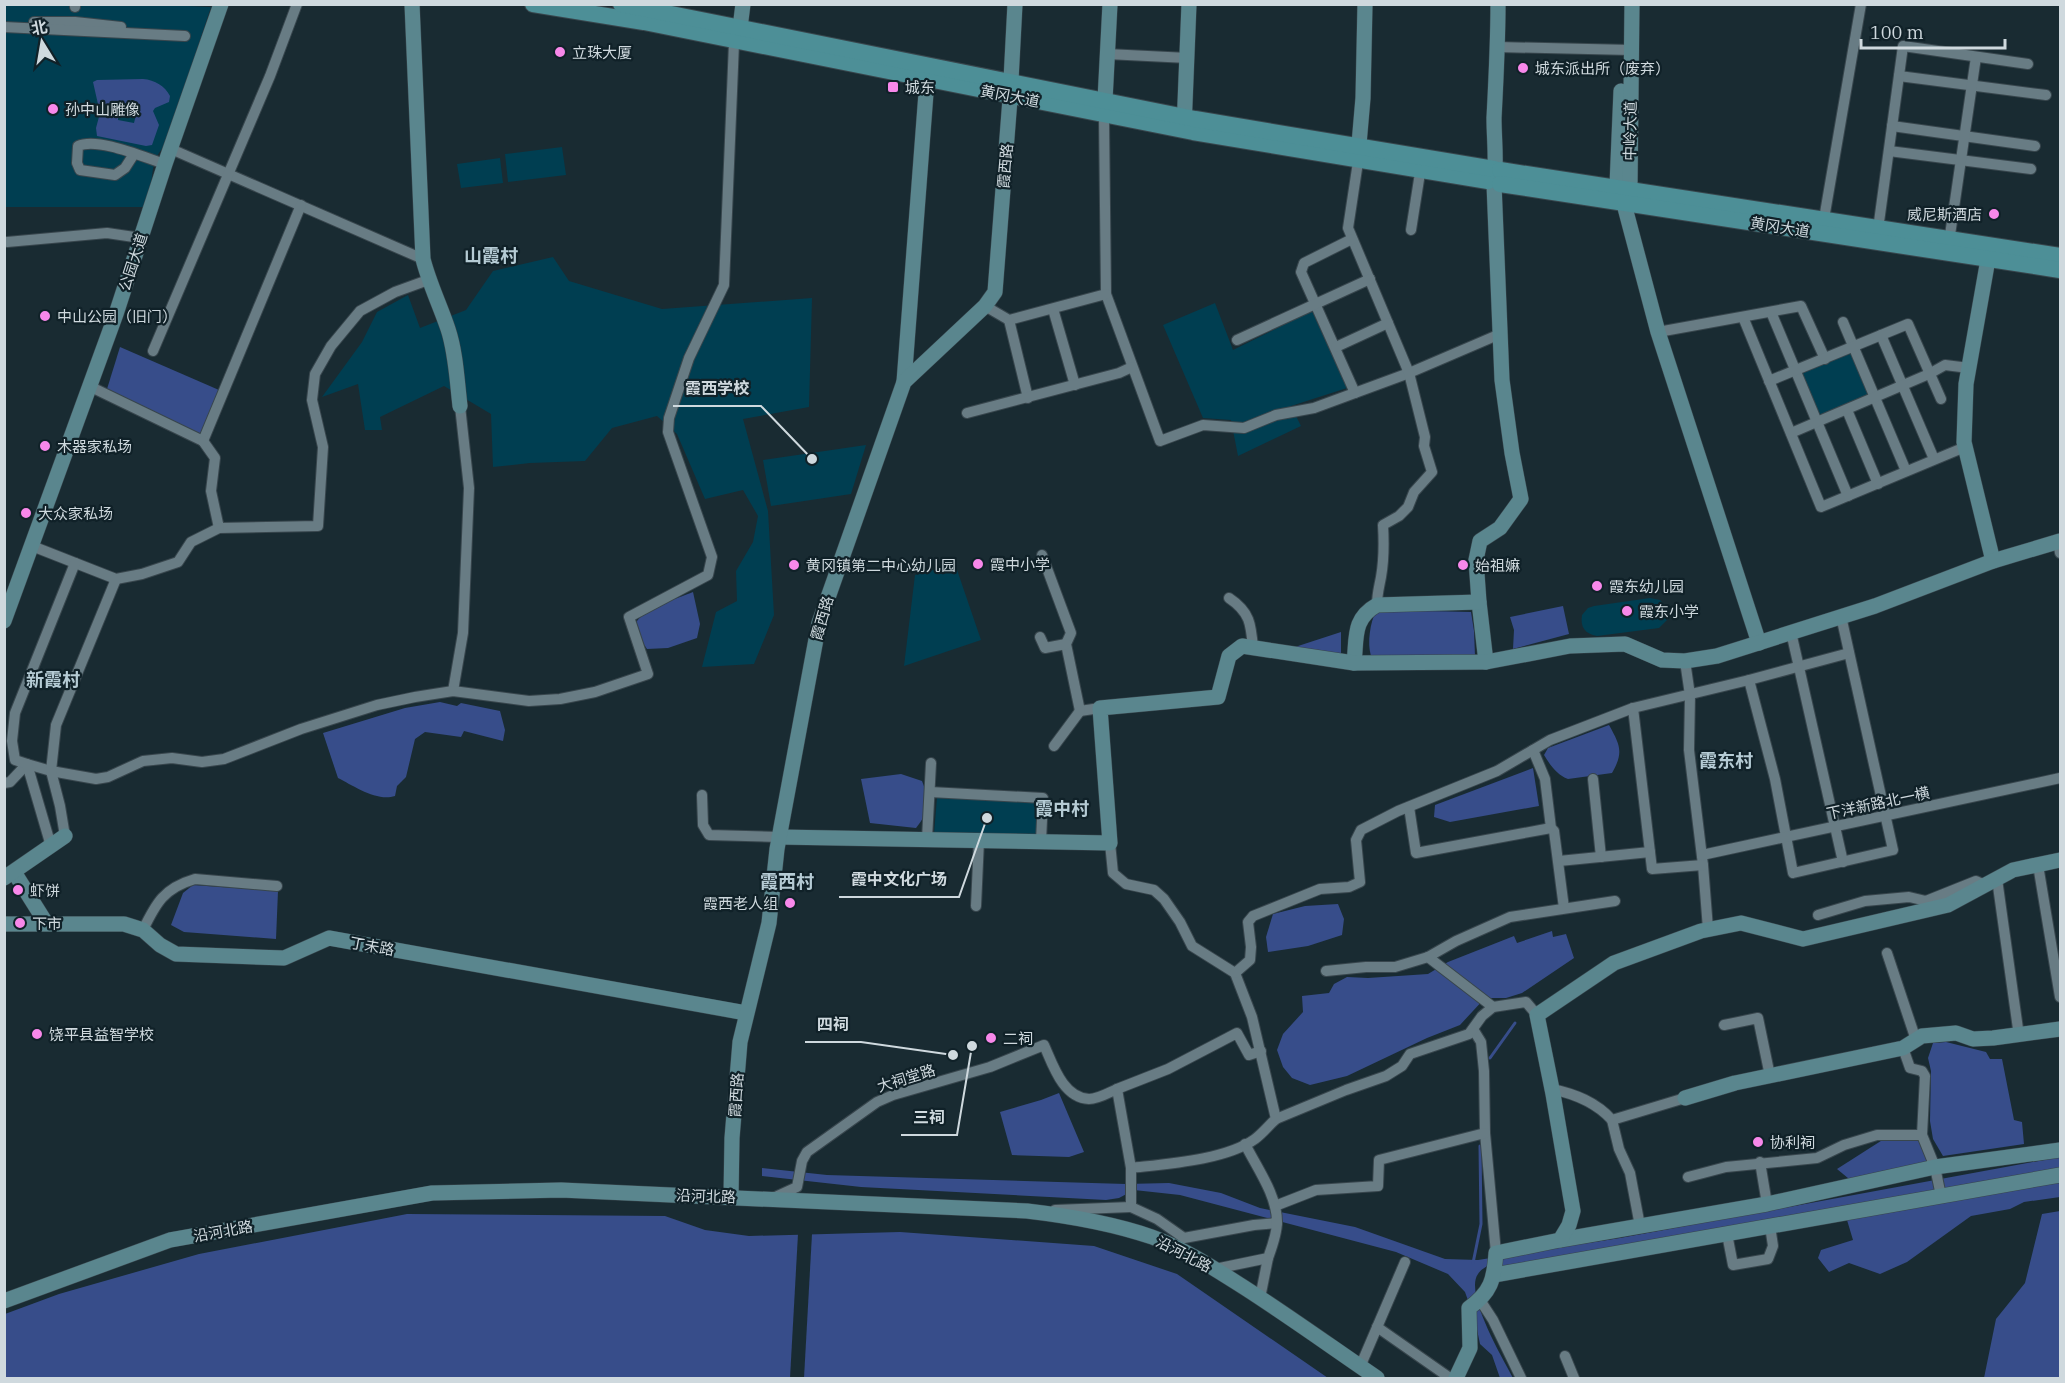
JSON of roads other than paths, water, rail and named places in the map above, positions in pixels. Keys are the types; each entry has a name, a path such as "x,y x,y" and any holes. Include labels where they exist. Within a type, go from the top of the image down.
{"main road":[{"name":"黄冈大道","path":"534,4 644,22 1192,132 1495,178 2061,270"},
{"name":"黄冈大道","path":"621,4 1495,178 2061,256"}],"street":[{"name":"公园大道","path":"4,621 9,593 32,546 221,4"},
{"path":"153,351 270,76 297,4"},
{"path":"412,4 423,259 428,280 448,330 454,355 469,488 463,633 453,691"},
{"path":"740,27 743,4"},
{"name":"霞西路","path":"731,1197 732,1138 740,1042 769,923 779,837 819,622 904,382 985,306 995,292 1015,4"},
{"path":"1105,100 1110,4"},
{"path":"1184,131 1189,4"},
{"path":"1359,144 1363,98 1365,4"},
{"path":"1486,662 1476,560 1480,542 1500,528 1521,499 1502,380 1494,121 1498,4"},
{"name":"中岭大道","path":"1623,4 1627,49"},
{"name":"中岭大道","path":"1624,186 1627,49 1632,4"},
{"path":"1825,213 1861,4"},
{"path":"4,27 25,22 75,22 128,27 142,34 185,36"},
{"path":"75,563 15,714 12,741 15,760 51,771 96,779 108,777 143,761 172,758 202,762 224,759 301,729 377,705 415,697 453,691 529,701 561,699 595,692 648,674 629,617 708,575 712,557 668,432 669,418 689,358 724,285 734,43"},
{"path":"1498,46 1627,49"},
{"path":"1880,222 1903,46 2028,64"},
{"path":"1107,54 1188,58"},
{"path":"1950,235 1976,57"},
{"path":"1899,76 2046,95"},
{"path":"904,382 927,80"},
{"path":"1104,117 1106,294 1160,441 1203,425 1244,428 1276,415 1314,408 1408,373 1500,334"},
{"path":"1892,126 2035,146"},
{"path":"134,154 125,168 115,175 80,170 77,163 78,146 89,142 134,154 165,164"},
{"path":"171,149 423,259"},
{"path":"1888,152 2031,169"},
{"path":"1358,162 1348,228 1408,373 1432,472 1414,492 1408,507 1400,516 1383,525 1384,541 1377,605"},
{"path":"1411,230 1420,173"},
{"path":"1624,204 1658,332 1759,643"},
{"path":"203,441 301,205"},
{"path":"7,242 107,233 141,238"},
{"path":"1352,240 1304,263 1301,272 1355,393"},
{"path":"1987,265 1966,384 1965,447 1993,561"},
{"path":"1238,340 1370,279"},
{"path":"32,546 116,579 142,574 178,562 191,542 219,528 318,526 323,447 312,400 315,374 331,346 360,310 395,292 428,280"},
{"path":"985,306 1009,320 1106,294"},
{"path":"1658,332 1801,306 1825,359"},
{"path":"1053,309 1075,385"},
{"path":"1771,312 1848,496"},
{"path":"1743,317 1821,507 1965,447"},
{"path":"1009,320 1028,398"},
{"path":"1843,322 1906,471"},
{"path":"1336,347 1388,323"},
{"path":"1769,381 1908,324 1941,399"},
{"path":"1881,335 1934,459"},
{"path":"1791,433 1902,386 1945,365 1969,368"},
{"path":"968,413 1119,373 1132,367"},
{"path":"89,386 203,441 215,458 211,492 219,528"},
{"path":"1846,410 1878,484"},
{"path":"1054,746 1080,711 1218,697 1229,656 1242,646 1354,663 1486,662 1570,646 1625,645 1662,660 1685,661 1717,656 1875,606 1993,561 2060,545"},
{"path":"1042,555 1071,633 1066,644 1080,711"},
{"path":"46,923 9,875 65,836 51,771 56,725 116,579"},
{"path":"1228,598 1242,608 1247,616 1253,648"},
{"path":"1354,663 1358,622 1367,610 1377,605 1479,602"},
{"path":"1749,680 1775,779 1793,873 1893,850 1841,616"},
{"path":"1791,632 1843,862"},
{"path":"1040,636 1045,648 1066,644"},
{"path":"1235,973 1250,960 1248,922 1253,915 1320,889 1349,887 1360,882 1356,840 1361,831 1408,807 1497,771 1550,740 1633,708 1848,653"},
{"path":"1685,661 1690,695 1689,750 1708,929"},
{"path":"1100,708 1113,873 1126,884 1154,890 1164,899 1180,922 1192,946 1235,973 1249,1007 1275,1119"},
{"path":"1559,861 1650,852 1633,708"},
{"path":"1533,750 1545,779 1551,828 1554,831 1559,861 1564,908"},
{"path":"927,839 931,763"},
{"path":"4,783 10,782 27,764"},
{"path":"27,764 51,846"},
{"name":"下洋新路北一横","path":"1650,852 1652,869 1656,870 1786,838 2061,778"},
{"path":"1593,779 1601,857"},
{"path":"930,792 1043,798 1041,841"},
{"path":"702,795 703,825 709,835 1110,843"},
{"path":"1408,807 1416,853 1551,828"},
{"path":"976,906 979,840"},
{"path":"1537,1015 1614,963 1708,929 1741,923 1803,939 1948,904 2013,870 2061,860"},
{"path":"2038,865 2061,997"},
{"path":"143,930 156,902 170,890 187,881 195,879 278,886"},
{"path":"1818,915 1865,902 1909,897 1926,901 1976,881 1991,882"},
{"path":"1991,882 2019,1036"},
{"path":"1326,971 1395,967 1428,957 1456,941 1510,917 1615,901"},
{"name":"丁未路","path":"4,924 124,924 143,930 160,945 176,954 284,958 329,938 746,1013"},
{"path":"1887,953 1910,1044 1910,1068 1922,1071 1925,1076 1922,1135 1935,1167 1941,1196"},
{"path":"1428,957 1493,1007"},
{"path":"1131,1168 1183,1163 1245,1144 1256,1138 1275,1119 1386,1076 1402,1066 1410,1054 1468,1034 1482,1016 1493,1007 1526,1002 1537,1015 1573,1211 1569,1225 1560,1240"},
{"path":"1724,1025 1758,1018 1770,1076"},
{"path":"1456,1378 1470,1348 1475,1304 1487,1292 1494,1275 1496,1253 1485,1133 1484,1071 1481,1042 1473,1029"},
{"path":"1612,1120 1736,1083 1910,1044 1922,1036 1956,1033 1973,1039 2019,1036 2061,1029"},
{"path":"1131,1207 1131,1168 1117,1089 1168,1069 1237,1033 1249,1055 1261,1051"},
{"name":"大祠堂路","path":"772,1199 797,1187 802,1161 807,1152 877,1102 893,1095 992,1066 1044,1046 1063,1085 1073,1093 1088,1099 1117,1089"},
{"path":"1552,1089 1583,1098 1602,1108 1612,1120 1619,1149 1630,1173 1640,1226"},
{"path":"1027,1211 1131,1207 1157,1219 1184,1238 1254,1225 1276,1215 1316,1190 1378,1186 1379,1160 1485,1133"},
{"path":"1688,1177 1726,1167 1817,1158 1844,1145 1877,1135 1922,1135"},
{"path":"1245,1144 1276,1215 1260,1298"},
{"path":"1496,1253 1767,1204 1935,1167 2061,1150"},
{"path":"1760,1162 1767,1204"},
{"path":"1494,1275 2061,1175"},
{"name":"沿河北路","path":"4,1301 170,1240 432,1193 561,1190 1027,1211 1073,1216 1115,1225 1155,1238 1215,1269 1377,1378"},
{"path":"1727,1234 1733,1265 1768,1259 1773,1246 1770,1226"},
{"path":"1215,1269 1268,1258"},
{"path":"1360,1366 1405,1262"},
{"path":"1475,1304 1493,1320 1521,1378"},
{"path":"1377,1327 1450,1378"},
{"path":"1565,1356 1574,1378"}],"water":[{"path":"143,79 155,82 165,89 170,96 169,102 153,111 159,125 152,145 146,146 97,136 96,128 100,113 93,82","holes":["124,103 138,107 134,123 118,120 119,105"]},
{"path":"120,347 219,390 201,434 107,389"},
{"path":"693,592 700,624 697,638 668,648 647,649 641,640 636,623 640,618 661,604"},
{"path":"1563,606 1569,634 1513,649 1514,630 1510,617"},
{"path":"1376,611 1471,612 1475,656 1371,656 1369,639 1372,621"},
{"path":"1341,632 1341,655 1295,647"},
{"path":"440,702 457,706 461,703 500,711 505,730 503,741 464,731 461,737 425,732 415,739 406,777 397,786 395,796 373,795 338,778 323,733 405,708"},
{"path":"1609,725 1619,749 1618,759 1612,773 1568,779 1551,766 1544,755 1548,748"},
{"path":"1533,768 1539,806 1450,822 1434,817 1435,805"},
{"path":"901,774 922,781 927,806 921,822 916,828 870,823 861,779"},
{"path":"193,885 278,891 276,939 184,932 171,925 183,893"},
{"path":"1338,904 1344,919 1342,935 1308,946 1268,952 1266,937 1273,914 1305,906"},
{"path":"1552,931 1553,937 1566,934 1574,958 1522,993 1506,998 1485,998 1460,1025 1347,1076 1310,1085 1292,1078 1283,1067 1277,1050 1283,1034 1303,1012 1302,996 1329,993 1334,984 1347,977 1428,974 1448,962 1514,936 1517,943"},
{"path":"1946,1042 1986,1052 1990,1059 2002,1059 2014,1120 2022,1122 2024,1144 1943,1156 1933,1139 1930,1121 1931,1071 1928,1058 1933,1043"},
{"path":"1059,1093 1084,1152 1069,1157 1012,1155 1000,1112"},
{"path":"1884,1139 1920,1140 1929,1161 1854,1183 1837,1169"},
{"path":"2060,1157 2060,1169 1508,1266 1489,1265 1478,1274 1475,1283 1476,1296 1494,1342 1513,1378 1500,1378 1492,1355 1480,1344 1475,1320 1465,1292 1448,1274 1396,1252 1180,1195 1134,1190 1119,1198 1106,1200 861,1187 762,1176 762,1168 827,1175 1126,1184 1169,1183 1221,1193 1260,1208 1355,1227 1445,1259 1478,1260 1620,1238"},
{"path":"2060,1179 2060,1197 2024,1202 2010,1209 1971,1216 1907,1262 1880,1274 1849,1263 1829,1272 1818,1258 1821,1250 1853,1240 1847,1220"},
{"path":"2060,1211 2060,1378 1984,1378 1996,1319 2025,1283 2042,1214"},
{"path":"407,1214 665,1216 705,1230 749,1236 900,1232 1094,1246 1177,1274 1328,1378 5,1378 5,1314 59,1294 199,1254"}],"waterway":[{"path":"1490,1058 1515,1023"},
{"path":"1473,1263 1481,1224 1480,1146"}],"place":[{"name":"立珠大厦","path":"560,52"},
{"name":"城东派出所（废弃）","path":"1523,68"},
{"name":"城东","path":"893,87"},
{"name":"孙中山雕像","path":"53,109"},
{"name":"威尼斯酒店","path":"1994,214"},
{"name":"中山公园（旧门）","path":"45,316"},
{"name":"木器家私场","path":"45,446"},
{"name":"霞西学校","path":"812,459"},
{"name":"大众家私场","path":"26,513"},
{"name":"霞中小学","path":"978,564"},
{"name":"黄冈镇第二中心幼儿园","path":"794,565"},
{"name":"始祖嫲","path":"1463,565"},
{"name":"霞东幼儿园","path":"1597,586"},
{"name":"霞东小学","path":"1627,611"},
{"name":"霞中文化广场","path":"987,818"},
{"name":"虾饼","path":"18,890"},
{"name":"霞西老人组","path":"790,903"},
{"name":"下市","path":"20,923"},
{"name":"饶平县益智学校","path":"37,1034"},
{"name":"二祠","path":"991,1038"},
{"name":"三祠","path":"972,1046"},
{"name":"四祠","path":"953,1055"},
{"name":"协利祠","path":"1758,1142"}],"district":[{"name":"山霞村","path":"491,255"},
{"name":"新霞村","path":"53,679"},
{"name":"霞东村","path":"1726,760"},
{"name":"霞中村","path":"1062,808"},
{"name":"霞西村","path":"787,881"}]}
